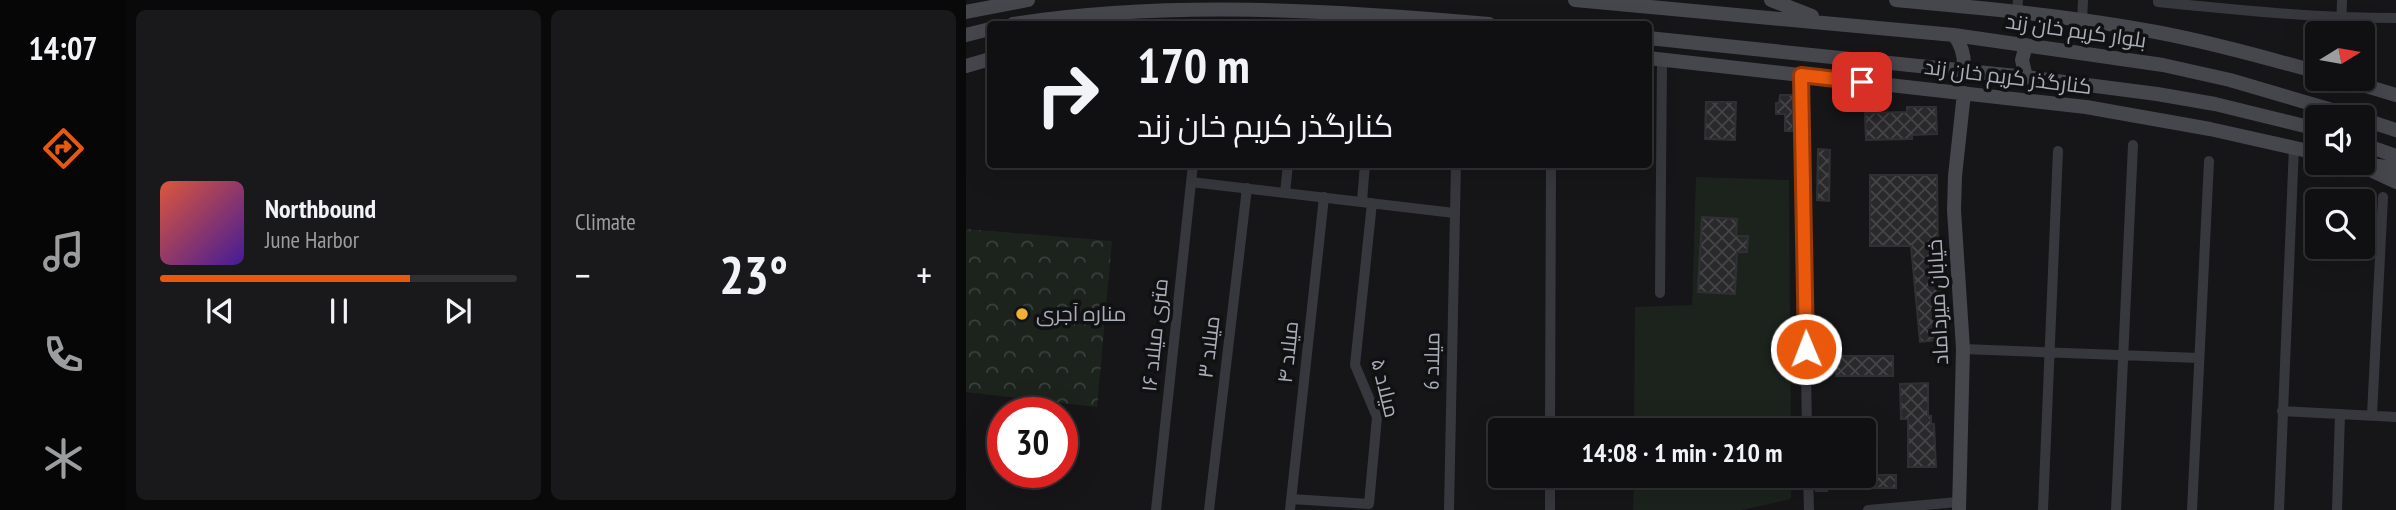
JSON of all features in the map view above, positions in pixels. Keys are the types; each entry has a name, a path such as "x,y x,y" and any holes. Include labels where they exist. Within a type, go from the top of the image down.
{"main road":[{"path":"966,12 1028,0"},
{"name":"بلوار کریم خان زند","path":"1575,0 1954,35 2025,45 2163,65 2315,105"},
{"path":"1771,0 1830,23"},
{"path":"1896,0 2017,6 2082,22 2156,32 2243,51 2305,69"},
{"path":"1034,21 1097,12 1269,5 1456,21"},
{"path":"1380,21 1411,17"},
{"path":"966,34 987,30"},
{"path":"1954,35 1960,43 1964,58 1964,65 1959,70"},
{"path":"1652,38 2123,89 2215,104 2305,126"},
{"path":"2025,45 2022,60 2026,77"},
{"name":"کنارگذر کریم خان زند","path":"1655,59 2121,113 2305,149"},
{"path":"966,66 987,61"},
{"path":"2121,113 2123,89"},
{"path":"2375,89 2396,95"},
{"name":"خیابان میرداماد","path":"1959,506 1963,349 1954,210 1964,93"},
{"path":"2375,123 2396,130"},
{"path":"2375,149 2396,156"},
{"path":"2375,166 2396,168"},
{"path":"2375,172 2396,182"}],"street":[{"path":"2082,22 2083,0"},
{"path":"2342,0 2342,21"},
{"path":"2158,1 2251,6 2342,18 2396,18"},
{"path":"1655,59 1660,293"},
{"path":"1801,75 1807,418"},
{"path":"2116,510 2133,145"},
{"path":"2279,510 2294,146"},
{"path":"2043,510 2058,151"},
{"path":"2192,510 2209,161"},
{"name":"۱۶ متری میلاد","path":"1156,510 1193,168"},
{"path":"1285,192 1288,168"},
{"path":"1365,168 1367,202"},
{"name":"میلاد 6","path":"1449,510 1456,168"},
{"path":"1550,418 1551,168"},
{"path":"1191,182 1454,213"},
{"name":"میلاد ۳","path":"1209,510 1247,188"},
{"name":"میلاد ۴","path":"1291,505 1324,197"},
{"path":"2372,415 2383,197"},
{"name":"میلاد ۵","path":"1291,505 1369,504 1377,417 1355,365 1367,202"},
{"path":"1963,349 2199,358"},
{"path":"2282,411 2396,416"},
{"path":"2337,510 2340,414"},
{"path":"1550,488 1550,510"},
{"path":"1808,488 1809,510"},
{"path":"1868,510 1959,506"}],"green space":[{"path":"1696,177 1789,180 1791,418 1634,418 1635,307 1692,305"},
{"path":"966,229 1112,241 1097,407 1078,405 1078,397 1010,397 966,392"},
{"path":"1634,488 1791,488 1791,499 1742,510 1633,510"}],"building":[{"path":"1780,95 1793,95 1793,131 1785,131 1785,114 1776,114 1776,103 1779,103"},
{"path":"1706,102 1736,102 1735,140 1705,139"},
{"path":"1907,107 1936,107 1937,134 1912,135 1912,139 1866,140 1865,113 1907,112"},
{"path":"1818,149 1830,150 1829,201 1817,200"},
{"path":"1870,175 1937,175 1938,253 1946,339 1920,342 1911,246 1870,246"},
{"path":"1702,217 1737,219 1736,236 1748,236 1747,252 1737,252 1735,294 1698,292"},
{"path":"1813,334 1836,335 1836,348 1813,347"},
{"path":"1836,356 1893,356 1893,376 1836,376"},
{"path":"1928,383 1928,416 1931,416 1931,424 1934,424 1936,467 1908,467 1908,419 1901,419 1900,384"},
{"path":"1876,475 1896,475 1896,488 1876,488"},
{"path":"1816,488 1827,488 1827,491 1816,491"}],"place":[{"name":"مناره آجری","path":"1022,314"}],"route":[{"path":"1806,349 1801,75 1862,82"}]}
